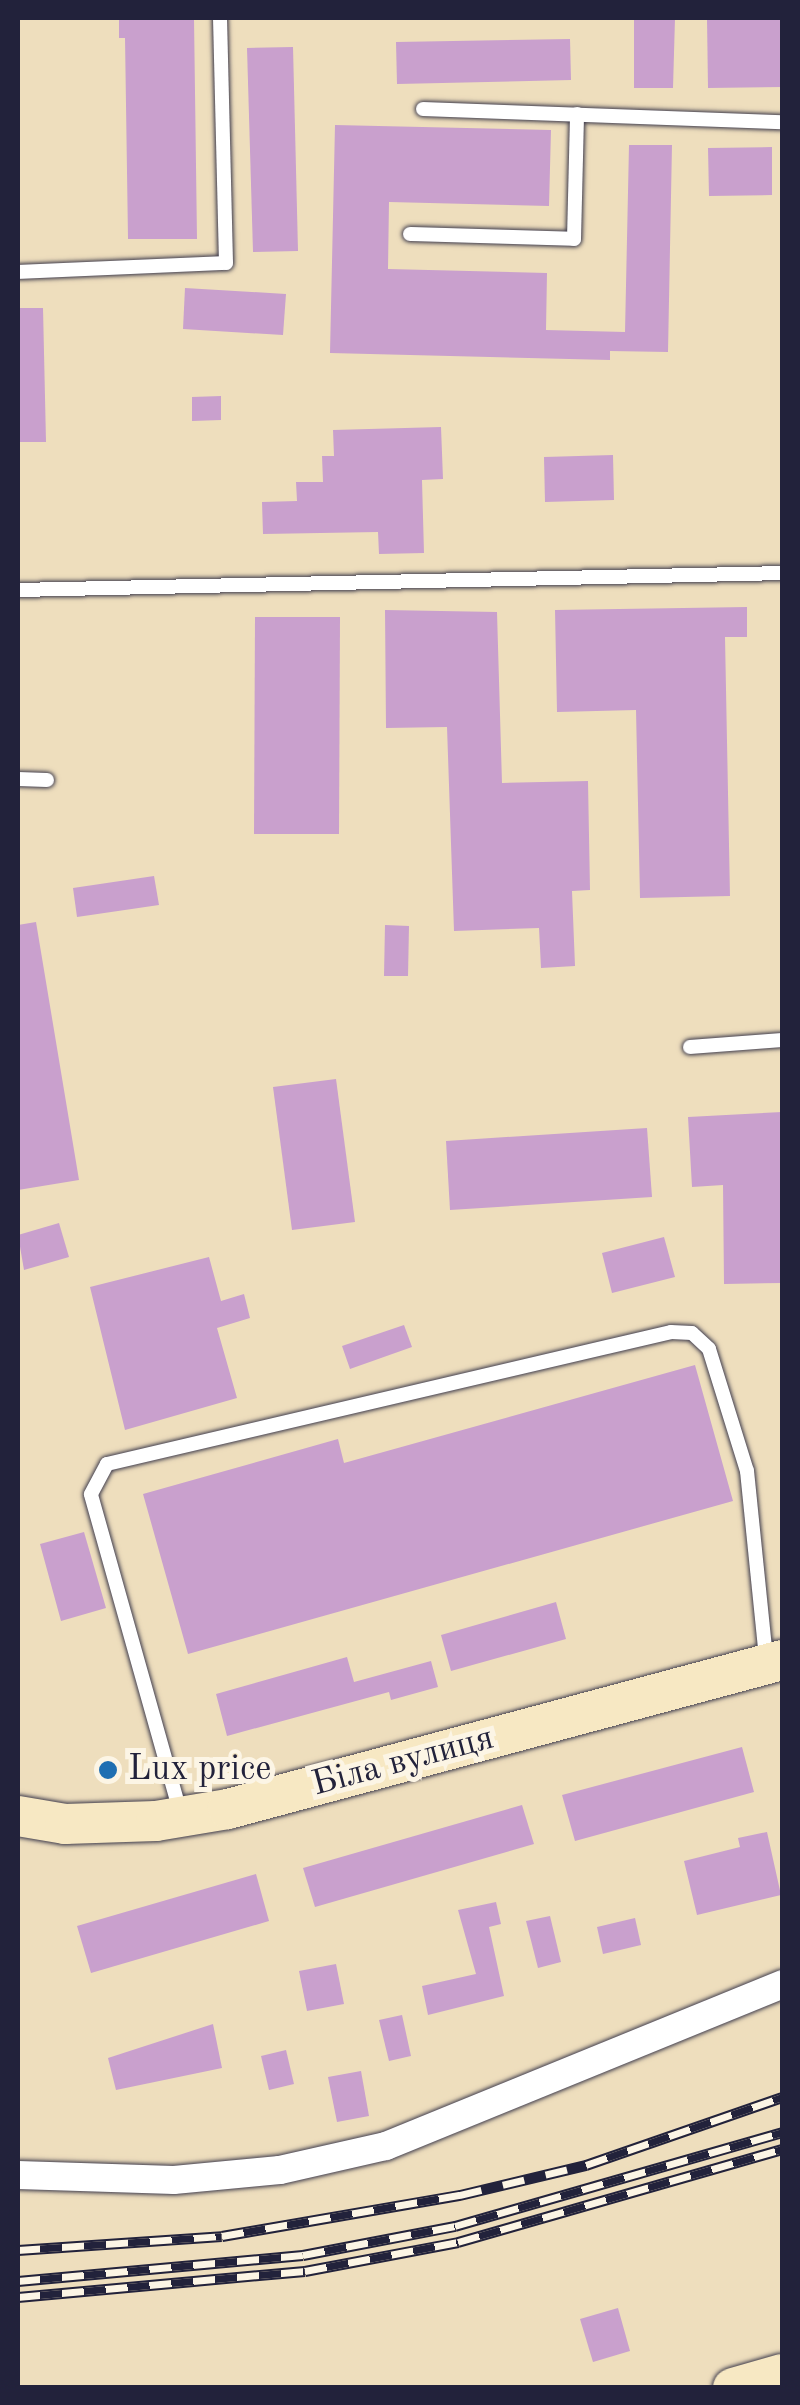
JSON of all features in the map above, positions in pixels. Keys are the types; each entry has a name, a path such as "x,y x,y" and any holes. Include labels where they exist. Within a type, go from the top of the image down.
{"street":[{"name":"Біла вулиця","path":"18,1816 65,1824 182,1817 774,1662"},
{"path":"18,2175 174,2180 280,2170 386,2146 782,1984"},
{"path":"733,2388 782,2374"}],"lane":[{"path":"18,272 226,263 220,18"},
{"path":"422,109 782,122"},
{"path":"410,234 574,239 576,114"},
{"path":"18,590 782,573"},
{"path":"18,779 47,780"},
{"path":"690,1047 782,1040"},
{"path":"182,1817 91,1494 107,1464 671,1332 692,1333 708,1349 747,1471 774,1662"}],"building":[{"path":"119,18 194,18 197,239 128,239 125,38 119,38"},
{"path":"634,18 675,18 673,88 634,88"},
{"path":"707,18 782,18 782,87 708,88"},
{"path":"570,39 571,80 397,84 396,42"},
{"path":"293,47 298,251 253,252 247,48"},
{"path":"335,125 551,130 549,206 389,202 388,269 547,273 546,330 625,332 629,145 672,145 668,352 610,351 610,360 330,353"},
{"path":"772,147 772,195 709,196 708,148"},
{"path":"185,288 286,294 283,335 183,329"},
{"path":"18,308 43,308 46,442 18,442"},
{"path":"221,396 221,420 192,421 192,397"},
{"path":"441,427 443,479 422,480 424,553 379,554 378,532 263,534 262,502 297,501 296,482 323,482 322,456 334,456 333,430"},
{"path":"613,455 614,500 545,502 544,457"},
{"path":"747,607 747,637 725,637 730,896 640,898 636,710 557,712 555,610"},
{"path":"385,610 497,612 502,783 588,781 590,890 572,891 575,966 541,968 539,928 454,931 447,727 386,728"},
{"path":"255,617 340,617 339,834 254,834"},
{"path":"154,876 159,905 77,917 73,888"},
{"path":"36,922 79,1180 18,1190 18,925"},
{"path":"385,925 409,926 408,976 384,976"},
{"path":"336,1079 355,1222 292,1230 273,1087"},
{"path":"782,1112 782,1283 724,1284 723,1185 692,1187 688,1117"},
{"path":"647,1128 652,1197 450,1210 446,1141"},
{"path":"59,1223 69,1257 24,1270 18,1235"},
{"path":"664,1237 675,1277 612,1293 602,1253"},
{"path":"209,1257 221,1301 244,1294 250,1318 217,1328 237,1398 125,1430 90,1287"},
{"path":"404,1325 412,1347 350,1369 342,1346"},
{"path":"695,1365 733,1501 188,1654 143,1494 338,1439 344,1463"},
{"path":"84,1532 106,1608 61,1621 40,1544"},
{"path":"556,1602 566,1639 451,1671 441,1635"},
{"path":"347,1657 354,1682 431,1661 438,1687 391,1700 389,1692 227,1736 216,1694"},
{"path":"742,1747 754,1792 575,1841 562,1795"},
{"path":"522,1805 534,1844 315,1907 303,1868"},
{"path":"767,1832 781,1895 697,1915 684,1861 740,1847 738,1838"},
{"path":"256,1874 269,1921 91,1973 77,1926"},
{"path":"496,1902 501,1924 489,1927 504,1996 428,2015 422,1986 476,1974 458,1910"},
{"path":"550,1916 561,1962 538,1968 526,1921"},
{"path":"635,1918 641,1945 603,1954 597,1927"},
{"path":"336,1964 344,2004 307,2011 299,1971"},
{"path":"402,2015 411,2056 389,2061 379,2020"},
{"path":"213,2024 222,2068 116,2090 108,2058"},
{"path":"286,2050 294,2084 269,2090 261,2056"},
{"path":"361,2071 369,2116 337,2122 328,2077"},
{"path":"618,2308 630,2351 593,2362 580,2319"}],"railway":[{"path":"18,2250 222,2236 460,2195 586,2165 782,2097"},
{"path":"18,2281 303,2255 455,2226 782,2132"},
{"path":"18,2297 305,2271 458,2242 782,2149"}],"place":[{"name":"Lux price","path":"108,1770"}]}
